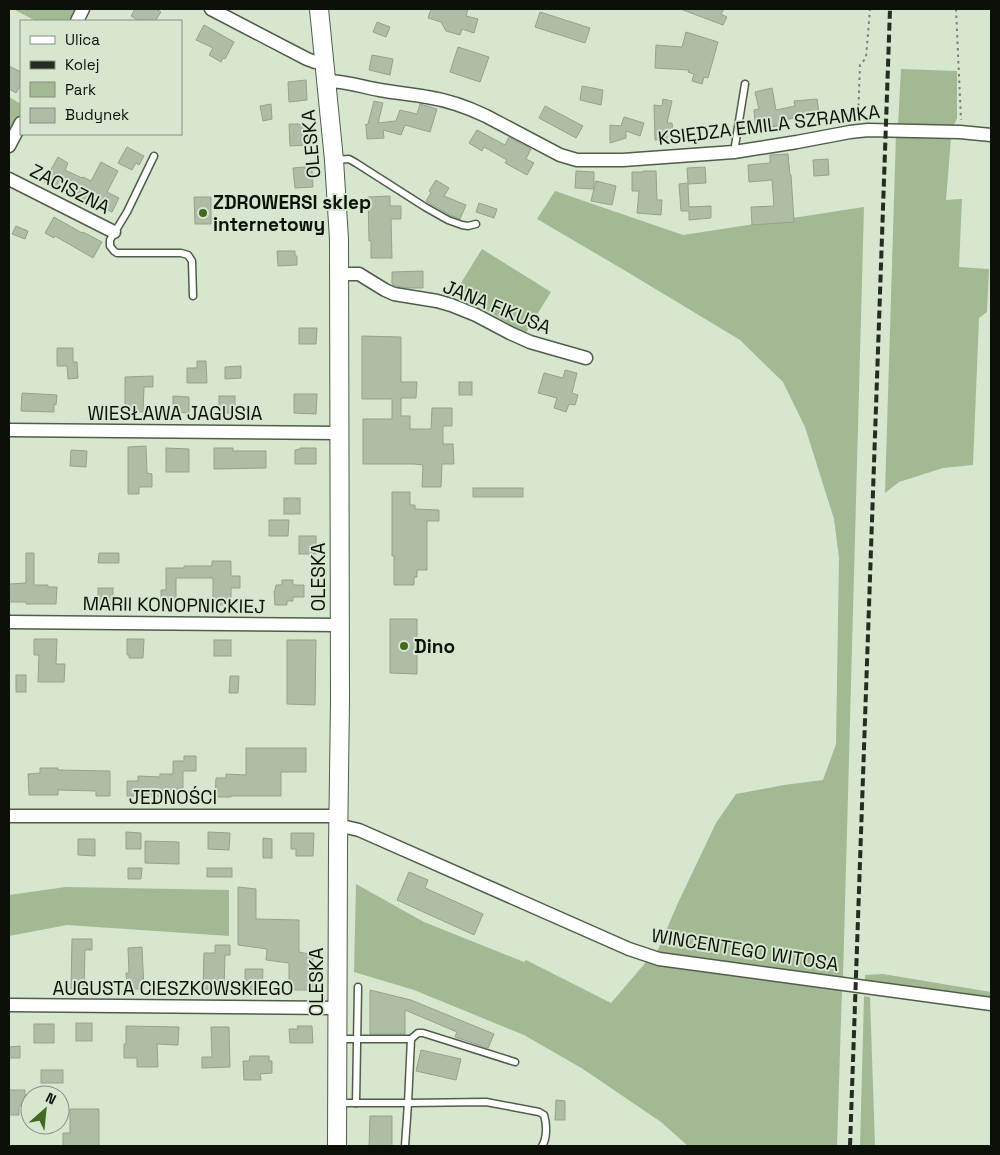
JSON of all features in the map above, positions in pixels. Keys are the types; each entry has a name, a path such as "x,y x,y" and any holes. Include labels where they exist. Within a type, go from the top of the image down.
{"street":[{"path":"211,9 307,59 315,62 324,62"},
{"name":"OLESKA","path":"319,9 334,160 340,274 340,718 337,1146"},
{"name":"KSIĘDZA EMILA SZRAMKA","path":"327,81 451,102 486,116 560,155 577,160 623,160 734,152 857,131 960,132 991,135"},
{"path":"9,146 20,125"},
{"name":"ZACISZNA","path":"9,179 114,232"},
{"name":"JANA FIKUSA","path":"340,274 359,274 394,294 451,305 476,315 525,340 586,358"},
{"name":"WIESŁAWA JAGUSIA","path":"9,430 340,432"},
{"name":"MARII KONOPNICKIEJ","path":"9,622 339,625"},
{"name":"JEDNOŚCI","path":"9,816 338,821"},
{"name":"WINCENTEGO WITOSA","path":"338,821 629,949 660,959 991,1004"},
{"name":"AUGUSTA CIESZKOWSKIEGO","path":"9,1005 337,1008"}],"lane":[{"path":"734,152 745,84"},
{"name":"ZACISZNA","path":"154,156 110,240 110,246 116,253 182,253 188,256 192,261 192,296"},
{"path":"334,160 348,160 356,163 425,207 456,223 468,226 476,224"},
{"path":"356,1103 358,987"},
{"path":"406,1146 411,1040 418,1033 423,1032 515,1062"},
{"path":"337,1039 411,1040"},
{"path":"337,1103 486,1102 539,1112 544,1115 546,1121 545,1143 542,1146"}],"path":[{"path":"857,131 860,65 866,58 870,9"},
{"path":"956,9 961,114 960,132"}],"green space":[{"path":"13,9 78,9 72,20 34,20"},
{"path":"901,69 957,71 957,118 952,126 898,125"},
{"path":"9,97 20,103 20,114 9,134"},
{"path":"896,134 951,138 946,200 962,199 959,267 989,269 987,312 979,318 973,465 943,468 899,482 885,493"},
{"path":"555,191 683,235 864,207 843,978 657,952 716,823 736,794 823,780 836,744 839,558 834,519 805,427 783,382 740,340 537,219"},
{"path":"482,249 551,292 525,334 456,291"},
{"path":"356,884 424,922 524,962 526,960 611,1003 647,961 671,967 842,989 837,1146 688,1146 661,1122 583,1069 524,1035 414,990 354,972"},
{"path":"66,887 229,890 229,936 67,925 9,936 9,895"},
{"path":"883,974 991,992 991,998 865,981 865,975"},
{"path":"864,996 870,997 875,1146 860,1146"}],"building":[{"path":"135,9 156,9 161,12 156,20 137,20 131,16"},
{"path":"431,9 468,9 466,16 478,19 474,33 462,29 460,35 446,31 441,22 428,18"},
{"path":"683,9 724,9 721,14 727,17 723,25"},
{"path":"540,12 590,28 585,43 535,27"},
{"path":"377,22 390,27 386,37 373,32"},
{"path":"204,25 234,42 225,59 223,58 221,62 209,55 213,48 196,40"},
{"path":"686,32 718,42 708,78 704,77 702,84 692,81 694,74 688,72 689,70 655,68 656,45 682,47"},
{"path":"458,47 489,57 480,82 450,72"},
{"path":"372,55 393,59 390,75 369,70"},
{"path":"9,66 20,72 20,86 16,93 9,89"},
{"path":"306,80 307,100 289,102 288,82"},
{"path":"582,86 603,90 601,105 580,100"},
{"path":"772,88 776,110 795,106 794,101 817,99 819,113 782,120 782,125 756,130 754,110 759,109 755,92"},
{"path":"663,99 672,101 667,123 672,123 673,132 667,132 667,139 655,140 654,105 662,106"},
{"path":"374,101 383,103 378,123 396,121 400,110 417,114 420,104 437,109 430,132 405,125 401,135 383,130 384,138 367,139 365,125 368,124"},
{"path":"271,104 272,119 263,121 260,106"},
{"path":"545,106 583,126 576,138 539,118"},
{"path":"624,117 644,123 640,136 626,131 626,138 610,143 610,125 621,126"},
{"path":"289,124 308,125 310,145 290,146"},
{"path":"477,130 505,145 509,137 531,149 526,159 534,163 527,175 505,163 507,160 484,147 482,151 469,143"},
{"path":"127,147 144,156 139,165 136,163 132,170 118,163"},
{"path":"788,154 794,222 752,225 751,207 774,206 772,180 749,182 748,165 770,163 770,155"},
{"path":"58,157 68,163 65,170 91,181 101,162 118,171 107,192 119,198 112,212 105,209 104,211 44,182"},
{"path":"828,159 829,175 814,176 813,160"},
{"path":"305,167 305,169 312,168 313,187 295,188 293,168"},
{"path":"705,167 706,183 688,184 689,207 711,206 711,218 689,220 689,211 681,211 679,184 688,183 687,168"},
{"path":"576,171 594,172 594,189 575,188"},
{"path":"656,171 657,200 662,200 661,215 637,213 639,191 632,191 632,172"},
{"path":"436,180 449,188 444,196 466,205 460,219 426,201 431,193 429,191"},
{"path":"596,181 616,186 612,205 591,201"},
{"path":"390,196 390,206 401,206 401,219 391,219 392,258 371,258 368,197"},
{"name":"ZDROWERSI sklep internetowy","path":"194,197 211,197 211,224 195,224"},
{"path":"479,203 497,209 494,218 476,212"},
{"path":"54,217 102,242 93,258 55,236 54,238 45,233"},
{"path":"16,226 28,231 25,239 12,234"},
{"path":"277,251 295,251 297,265 278,266"},
{"path":"423,271 423,288 408,288 392,284 392,272"},
{"path":"299,328 317,328 316,344 299,344"},
{"path":"362,336 401,337 401,382 417,382 416,398 401,398 401,416 410,416 410,429 431,429 432,408 452,408 452,426 443,426 443,444 453,444 454,464 442,464 441,487 422,487 423,465 363,464 363,419 392,419 392,399 362,399"},
{"path":"57,348 73,348 73,362 77,362 78,378 68,379 67,366 57,366"},
{"path":"197,361 206,361 207,383 187,383 187,368 197,368"},
{"path":"241,366 241,378 225,379 225,367"},
{"path":"565,370 577,373 572,393 578,395 575,405 569,404 566,412 554,408 557,398 538,393 544,373 563,378"},
{"path":"153,376 153,387 144,387 143,412 125,412 125,377"},
{"path":"459,382 472,382 472,395 459,395"},
{"path":"22,393 57,395 54,412 21,411"},
{"path":"294,394 317,394 316,414 294,413"},
{"path":"173,396 189,397 189,413 173,412"},
{"path":"219,396 235,396 235,413 219,413"},
{"path":"146,446 147,473 152,474 152,487 139,487 139,494 128,494 128,447"},
{"path":"166,448 189,449 189,472 166,472"},
{"path":"214,448 233,448 233,451 266,451 266,468 214,469"},
{"path":"300,448 316,448 316,464 295,464 295,450"},
{"path":"71,450 87,451 86,467 70,466"},
{"path":"473,488 523,488 523,497 473,497"},
{"path":"392,492 410,492 410,505 415,505 415,509 439,510 439,521 427,521 427,570 417,570 417,577 414,577 414,585 394,585"},
{"path":"284,498 300,498 300,514 284,514"},
{"path":"269,520 289,520 288,536 269,536"},
{"path":"299,536 316,536 316,554 299,554"},
{"path":"26,553 34,553 34,585 57,587 56,604 9,602 9,584 26,583"},
{"path":"99,553 119,553 119,563 98,563"},
{"path":"212,561 231,561 231,576 240,576 240,588 231,588 231,605 213,605 213,578 176,578 176,604 161,604 161,590 166,590 166,568 212,566"},
{"path":"282,580 293,580 293,585 304,585 304,597 293,597 293,601 287,601 287,605 275,605 274,591 276,585 282,585"},
{"path":"98,588 113,588 113,604 98,604"},
{"name":"Dino","path":"390,619 417,619 417,674 390,673"},
{"path":"34,639 57,639 56,664 65,664 64,682 38,682 39,655 34,655"},
{"path":"127,639 144,639 143,658 129,658 129,655 127,655"},
{"path":"214,640 231,640 231,656 214,656"},
{"path":"287,640 316,640 315,705 287,704"},
{"path":"16,675 26,675 26,692 16,692"},
{"path":"230,676 239,676 238,693 229,693"},
{"path":"246,748 306,748 306,772 281,772 281,796 215,797 216,778 226,778 226,774 246,775"},
{"path":"184,756 196,756 196,771 183,771 183,788 178,788 178,797 127,796 127,781 138,781 138,776 160,777 160,774 173,774 173,761 184,761"},
{"path":"40,768 110,771 110,796 96,796 96,791 58,790 58,795 29,795 28,774 40,773"},
{"path":"126,832 141,833 141,849 126,849"},
{"path":"208,832 230,833 229,850 208,849"},
{"path":"291,833 314,833 313,856 296,856 296,849 291,849"},
{"path":"263,838 272,839 272,858 263,858"},
{"path":"78,839 95,839 95,856 78,855"},
{"path":"145,841 179,842 179,864 145,863"},
{"path":"128,868 142,868 141,879 128,879"},
{"path":"207,868 232,868 232,877 207,877"},
{"path":"409,872 428,880 425,888 483,914 474,935 397,900"},
{"path":"238,887 256,889 256,919 299,920 299,952 313,955 313,990 289,990 289,963 266,960 267,949 238,945"},
{"path":"72,939 92,939 92,950 85,950 84,989 71,989"},
{"path":"215,945 230,945 230,955 225,955 224,990 203,989 204,953 215,953"},
{"path":"142,947 144,989 127,989 126,973 129,973 128,948"},
{"path":"245,969 263,969 262,990 245,990"},
{"path":"370,990 411,1000 494,1034 488,1048 455,1037 457,1032 405,1010 405,1034 370,1034"},
{"path":"76,1023 92,1023 92,1041 76,1041"},
{"path":"34,1024 54,1024 54,1043 34,1043"},
{"path":"126,1026 179,1027 178,1045 157,1044 158,1067 137,1067 137,1058 124,1058"},
{"path":"297,1026 312,1026 313,1043 290,1043 289,1029 298,1029"},
{"path":"211,1027 229,1027 230,1067 202,1068 202,1057 212,1057"},
{"path":"20,1046 20,1058 9,1058 9,1047"},
{"path":"421,1050 461,1059 456,1080 416,1071"},
{"path":"250,1056 269,1056 269,1061 272,1061 272,1073 260,1074 261,1080 244,1080 243,1061 249,1061"},
{"path":"41,1070 63,1070 63,1083 41,1083"},
{"path":"9,1090 20,1090 19,1115 9,1115"},
{"path":"556,1100 565,1101 565,1120 555,1120"},
{"path":"70,1109 99,1109 99,1146 63,1146 63,1135 70,1135"},
{"path":"370,1116 392,1116 392,1146 369,1146"}],"railway":[{"path":"850,1146 890,9"}],"place":[{"name":"ZDROWERSI sklep internetowy","path":"203,213"},
{"name":"Dino","path":"404,646"}]}
